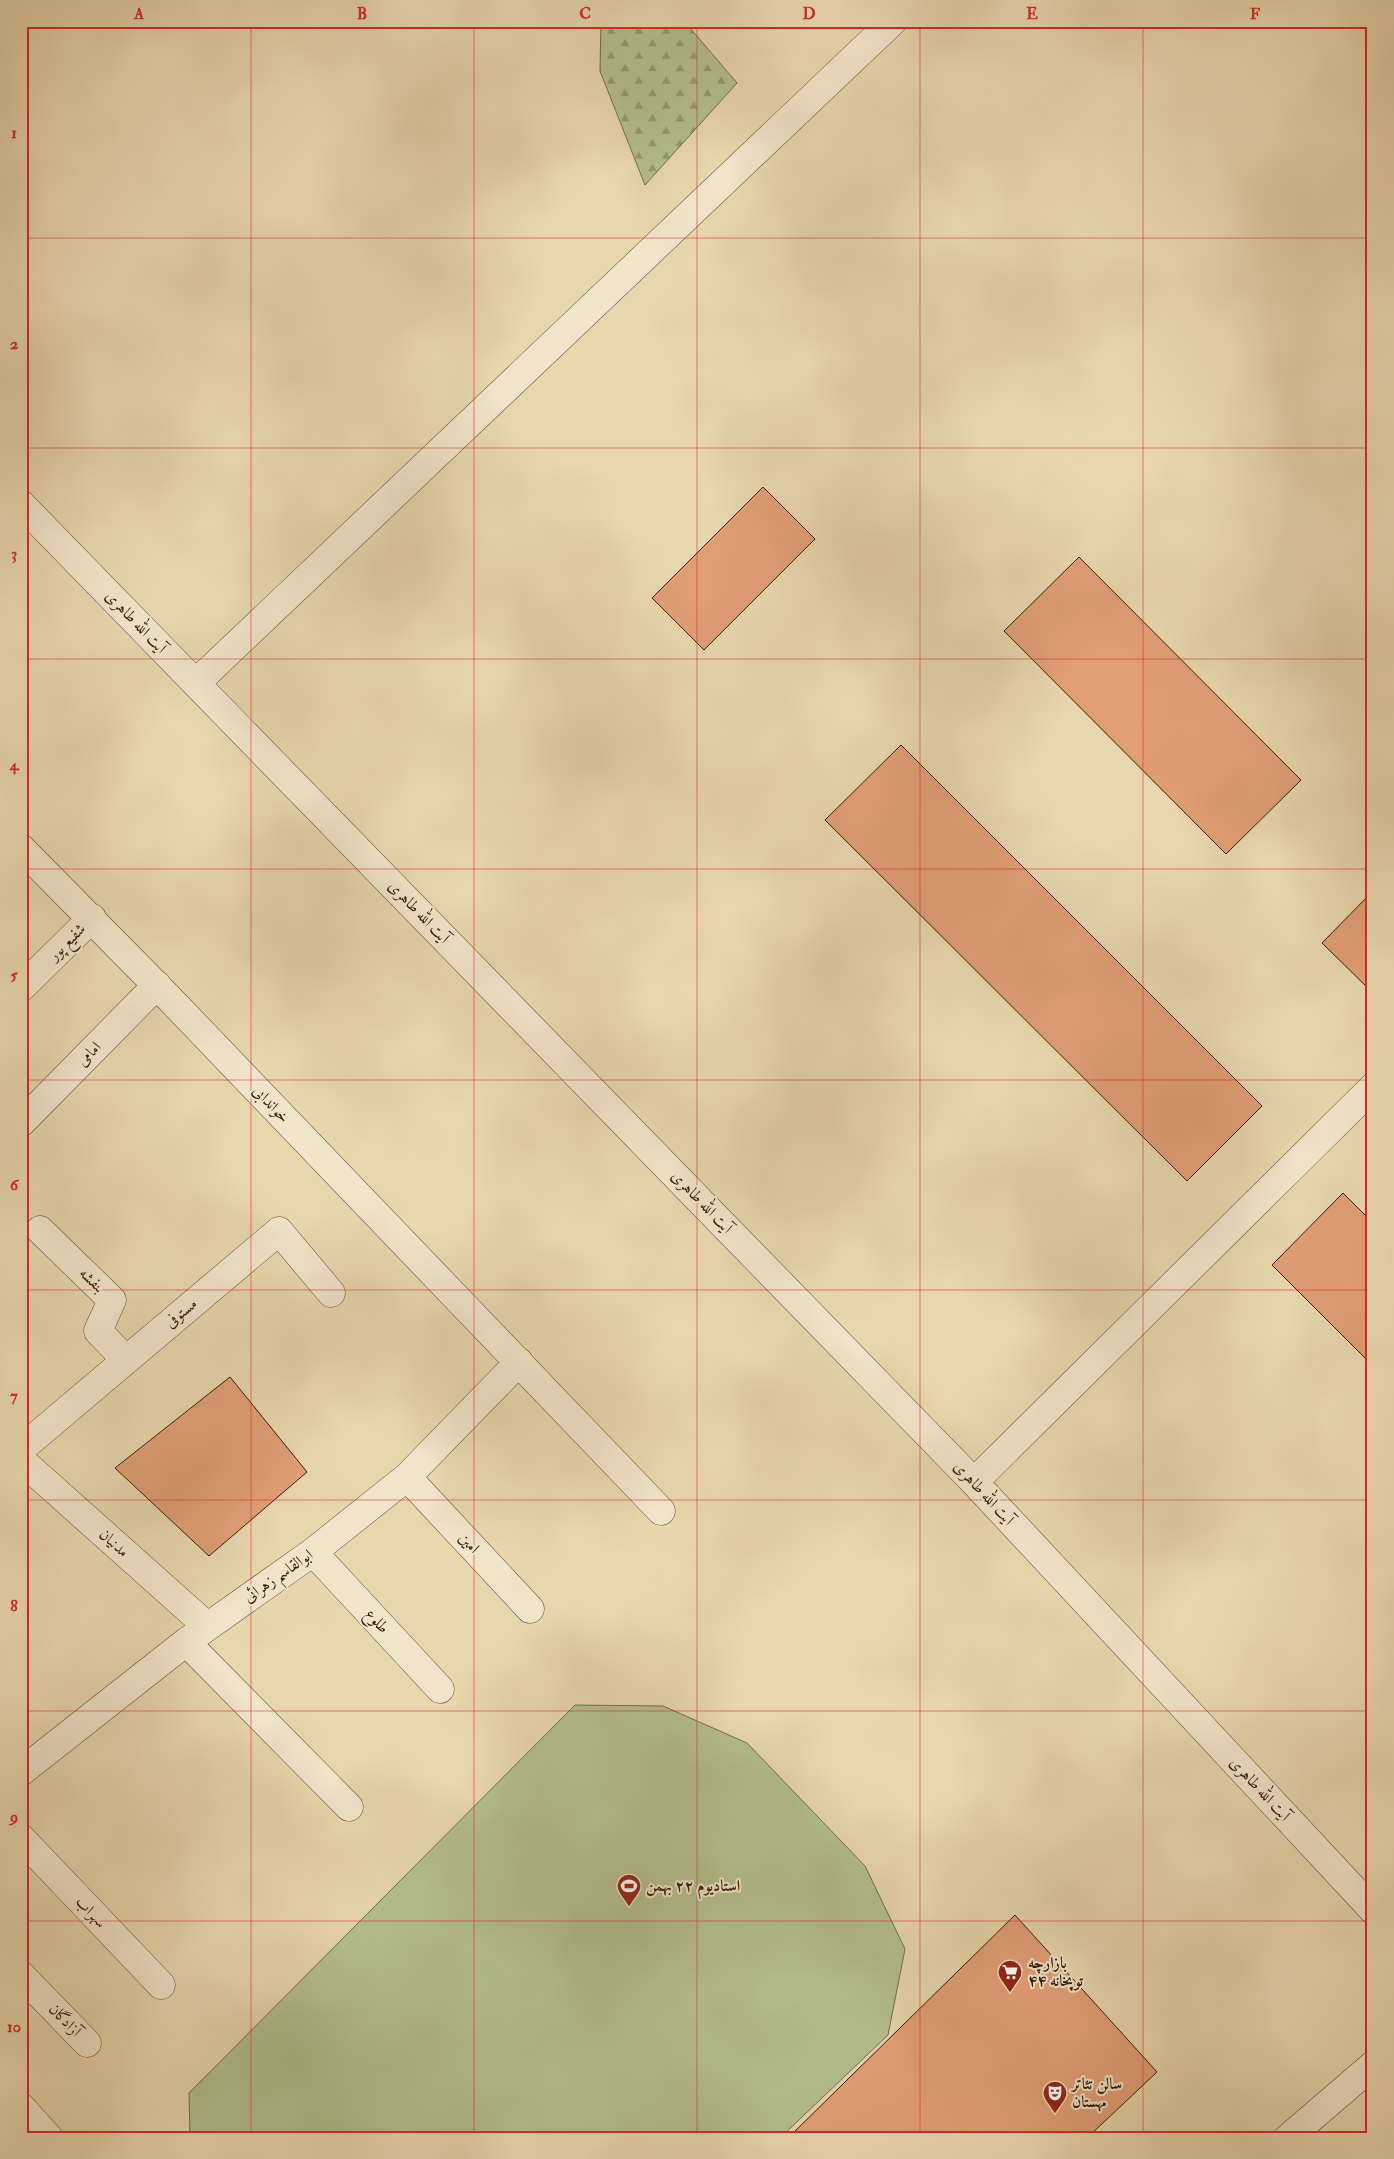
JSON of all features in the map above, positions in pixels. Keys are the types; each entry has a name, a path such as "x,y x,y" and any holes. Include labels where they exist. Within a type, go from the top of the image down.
{"street":[{"path":"196,683 893,21"},
{"name":"آیت الله طاهری","path":"21,504 974,1482 1373,1910"},
{"name":"خواندابی","path":"21,848 157,985 661,1511"},
{"name":"شفیع پور","path":"21,988 92,918"},
{"name":"امامی","path":"21,1123 157,985"},
{"path":"974,1482 1373,1087"},
{"name":"بنفشه","path":"40,1230 112,1300 98,1330 126,1360"},
{"name":"مستوفی","path":"21,1449 279,1231 331,1293"},
{"name":"ابوالقاسم زهرائی","path":"21,1772 186,1642 313,1552 407,1477 519,1362"},
{"name":"مدنیان","path":"21,1460 207,1626"},
{"name":"امین","path":"407,1477 530,1609"},
{"name":"طلوع","path":"313,1552 440,1689"},
{"path":"186,1642 349,1807"},
{"name":"سهراب","path":"21,1838 161,1985"},
{"name":"آزادگان","path":"21,1975 87,2043"},
{"path":"1288,2138 1373,2065"},
{"path":"21,2107 49,2138"}],"green space":[{"path":"601,21 684,21 737,83 645,185 600,71"},
{"name":"استادیوم ۲۲ بهمن","path":"575,1705 663,1706 747,1743 865,1866 905,1949 888,2035 780,2138 190,2138 189,2093"}],"building":[{"path":"763,487 815,539 704,650 652,598"},
{"path":"1079,557 1301,780 1226,854 1004,631"},
{"path":"901,745 1262,1106 1187,1181 825,820"},
{"path":"1373,891 1373,993 1322,943"},
{"path":"1343,1193 1373,1223 1373,1366 1272,1265"},
{"path":"230,1377 307,1472 209,1556 115,1468"},
{"name":"بازارچه توپخانه ۴۴","path":"1015,1915 1157,2072 1087,2138 788,2138"}],"place":[{"name":"استادیوم ۲۲ بهمن","path":"629,1907"},
{"name":"بازارچه توپخانه ۴۴","path":"1010,1993"},
{"name":"سالن تئاتر مهستان","path":"1055,2114"}]}
